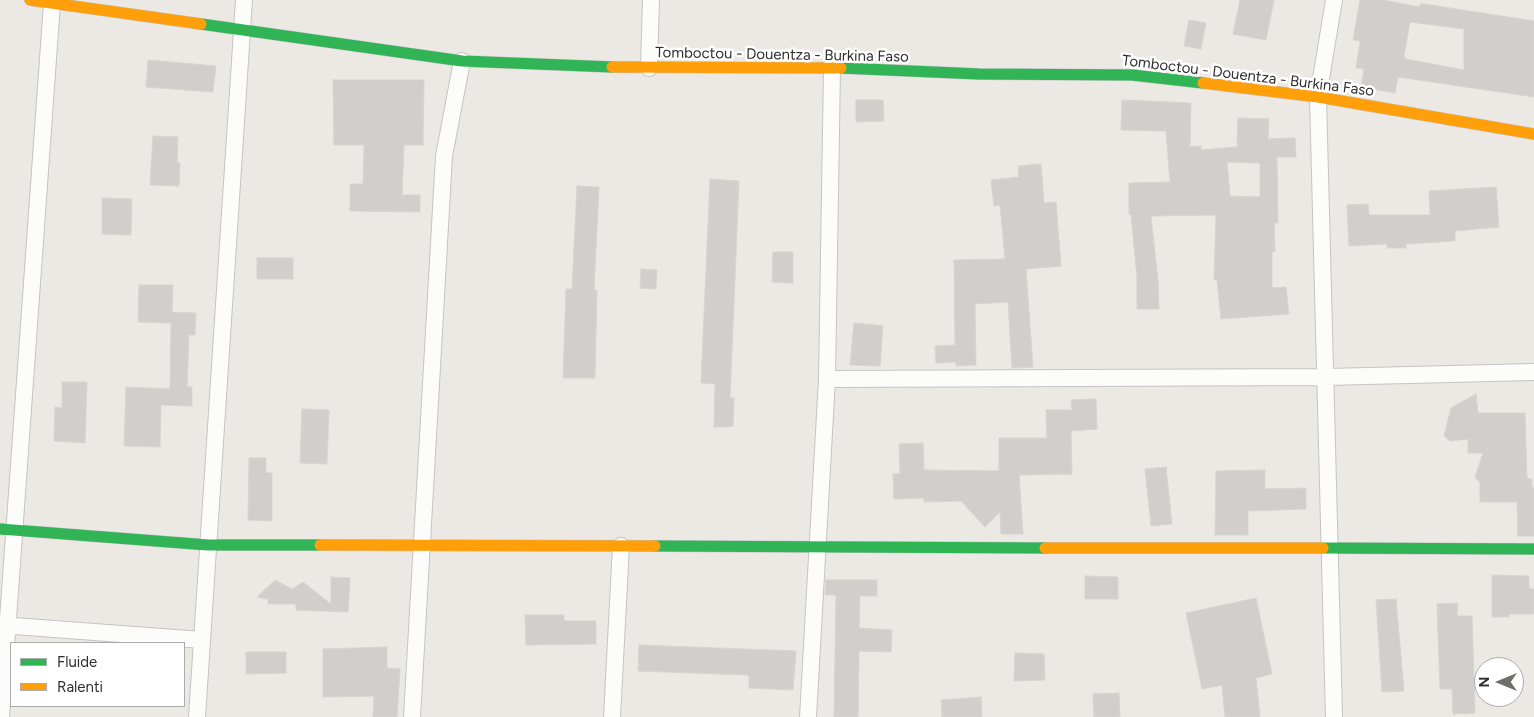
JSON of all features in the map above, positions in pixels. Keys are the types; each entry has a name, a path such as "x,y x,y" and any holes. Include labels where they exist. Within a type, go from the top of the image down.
{"street":[{"name":"Tomboctou - Douentza - Burkina Faso","path":"30,0 462,61 650,68 832,68 979,74 1132,75 1318,97 1534,134"},
{"path":"196,717 244,0"},
{"path":"650,68 652,0"},
{"path":"1334,0 1318,97 1334,717"},
{"path":"1,717 7,530 52,3"},
{"path":"412,717 444,156 462,61"},
{"path":"808,717 828,379 832,68"},
{"path":"828,379 1326,377 1534,372"},
{"path":"7,530 208,545 1534,549"},
{"path":"612,717 621,546"},
{"path":"4,626 202,640"}],"building":[{"path":"1240,0 1274,0 1266,40 1233,34"},
{"path":"1360,0 1383,0 1420,7 1420,4 1424,4 1534,21 1534,97 1398,77 1395,93 1361,87 1364,69 1356,68 1360,41 1353,40","holes":["1410,22 1464,29 1464,70 1406,59 1404,56"]},
{"path":"1189,20 1206,23 1201,49 1184,46"},
{"path":"148,60 216,66 213,92 146,87"},
{"path":"333,80 424,80 423,145 404,145 402,195 420,195 420,212 350,211 350,184 363,184 364,145 334,145"},
{"path":"856,100 883,100 884,121 856,122"},
{"path":"1122,100 1191,103 1190,147 1201,146 1201,150 1237,147 1238,118 1269,119 1268,139 1295,138 1296,157 1277,157 1278,223 1274,223 1275,252 1272,252 1272,288 1286,287 1289,314 1221,319 1217,280 1214,280 1216,215 1151,216 1159,309 1137,309 1137,277 1131,214 1129,214 1129,183 1170,182 1166,131 1121,130","holes":["1227,162 1260,163 1260,197 1230,196"]},
{"path":"153,136 178,137 177,163 180,163 179,186 150,185"},
{"path":"1041,164 1044,203 1056,202 1061,266 1026,269 1033,367 1012,368 1008,302 975,304 976,365 956,366 956,362 936,363 935,346 955,345 954,260 1005,259 1000,205 994,206 991,180 1019,177 1018,166"},
{"path":"710,179 739,181 730,398 734,398 733,426 729,427 714,427 715,384 701,383"},
{"path":"577,186 599,187 594,290 597,290 595,378 563,378 566,289 572,289"},
{"path":"1496,187 1499,227 1455,231 1455,241 1406,244 1406,248 1387,248 1387,244 1349,246 1347,205 1368,204 1369,215 1430,215 1429,191"},
{"path":"102,198 132,199 131,235 102,234"},
{"path":"773,252 793,252 793,283 772,282"},
{"path":"257,258 293,258 293,279 257,279"},
{"path":"641,269 657,270 656,289 640,288"},
{"path":"139,285 173,285 172,312 196,313 195,335 189,335 187,387 192,387 192,406 161,405 160,447 124,446 126,387 170,389 171,323 138,322"},
{"path":"854,323 883,326 880,366 850,365"},
{"path":"62,382 87,382 85,443 54,441 55,407 62,408"},
{"path":"1476,394 1478,413 1525,413 1527,479 1532,479 1532,488 1534,488 1534,536 1518,536 1517,502 1480,502 1480,483 1475,477 1483,453 1468,453 1468,439 1450,441 1444,436 1451,408"},
{"path":"1096,399 1097,429 1071,431 1072,474 1019,475 1023,534 1001,534 1000,512 985,527 961,501 924,502 924,498 894,499 893,474 900,474 899,444 923,443 924,470 999,471 999,438 1047,438 1046,410 1072,410 1071,400"},
{"path":"302,409 329,410 327,464 300,463"},
{"path":"249,458 266,458 266,473 272,473 272,521 248,520"},
{"path":"1166,467 1172,524 1151,526 1145,469"},
{"path":"1265,470 1265,489 1306,488 1306,509 1248,511 1248,535 1215,535 1216,471"},
{"path":"1492,575 1529,576 1529,589 1534,589 1534,614 1509,614 1509,617 1492,617"},
{"path":"1085,576 1118,577 1118,599 1085,599"},
{"path":"331,577 350,578 348,612 296,610 296,604 268,604 268,599 257,597 275,580 292,589 303,582 331,604"},
{"path":"826,580 877,580 877,596 860,596 859,628 892,630 891,652 859,651 858,717 834,717 836,595 825,595"},
{"path":"1256,598 1272,674 1256,678 1260,717 1225,717 1222,685 1202,689 1186,613"},
{"path":"1396,599 1404,691 1382,692 1376,600"},
{"path":"1458,603 1457,616 1472,616 1475,713 1453,714 1452,689 1440,689 1437,604"},
{"path":"525,615 564,615 564,621 596,621 596,644 526,645"},
{"path":"639,645 796,651 793,690 749,688 749,675 638,671"},
{"path":"387,647 387,668 400,669 397,717 373,717 374,696 323,697 323,649"},
{"path":"246,652 286,652 286,673 246,674"},
{"path":"1015,653 1044,654 1045,680 1014,681"},
{"path":"1119,693 1120,717 1094,717 1093,694"},
{"path":"981,697 982,717 942,717 941,700"}],"traffic: fast":[{"path":"201,24 462,61 612,67"},
{"path":"841,68 979,74 1132,75 1203,83"},
{"path":"0,529 208,545 320,545"},
{"path":"655,546 1045,548"},
{"path":"1323,548 1534,549"}],"traffic: slow":[{"path":"30,0 201,24"},
{"path":"612,67 841,68"},
{"path":"1203,83 1318,97 1534,134"},
{"path":"320,545 655,546"},
{"path":"1045,548 1323,548"}]}
